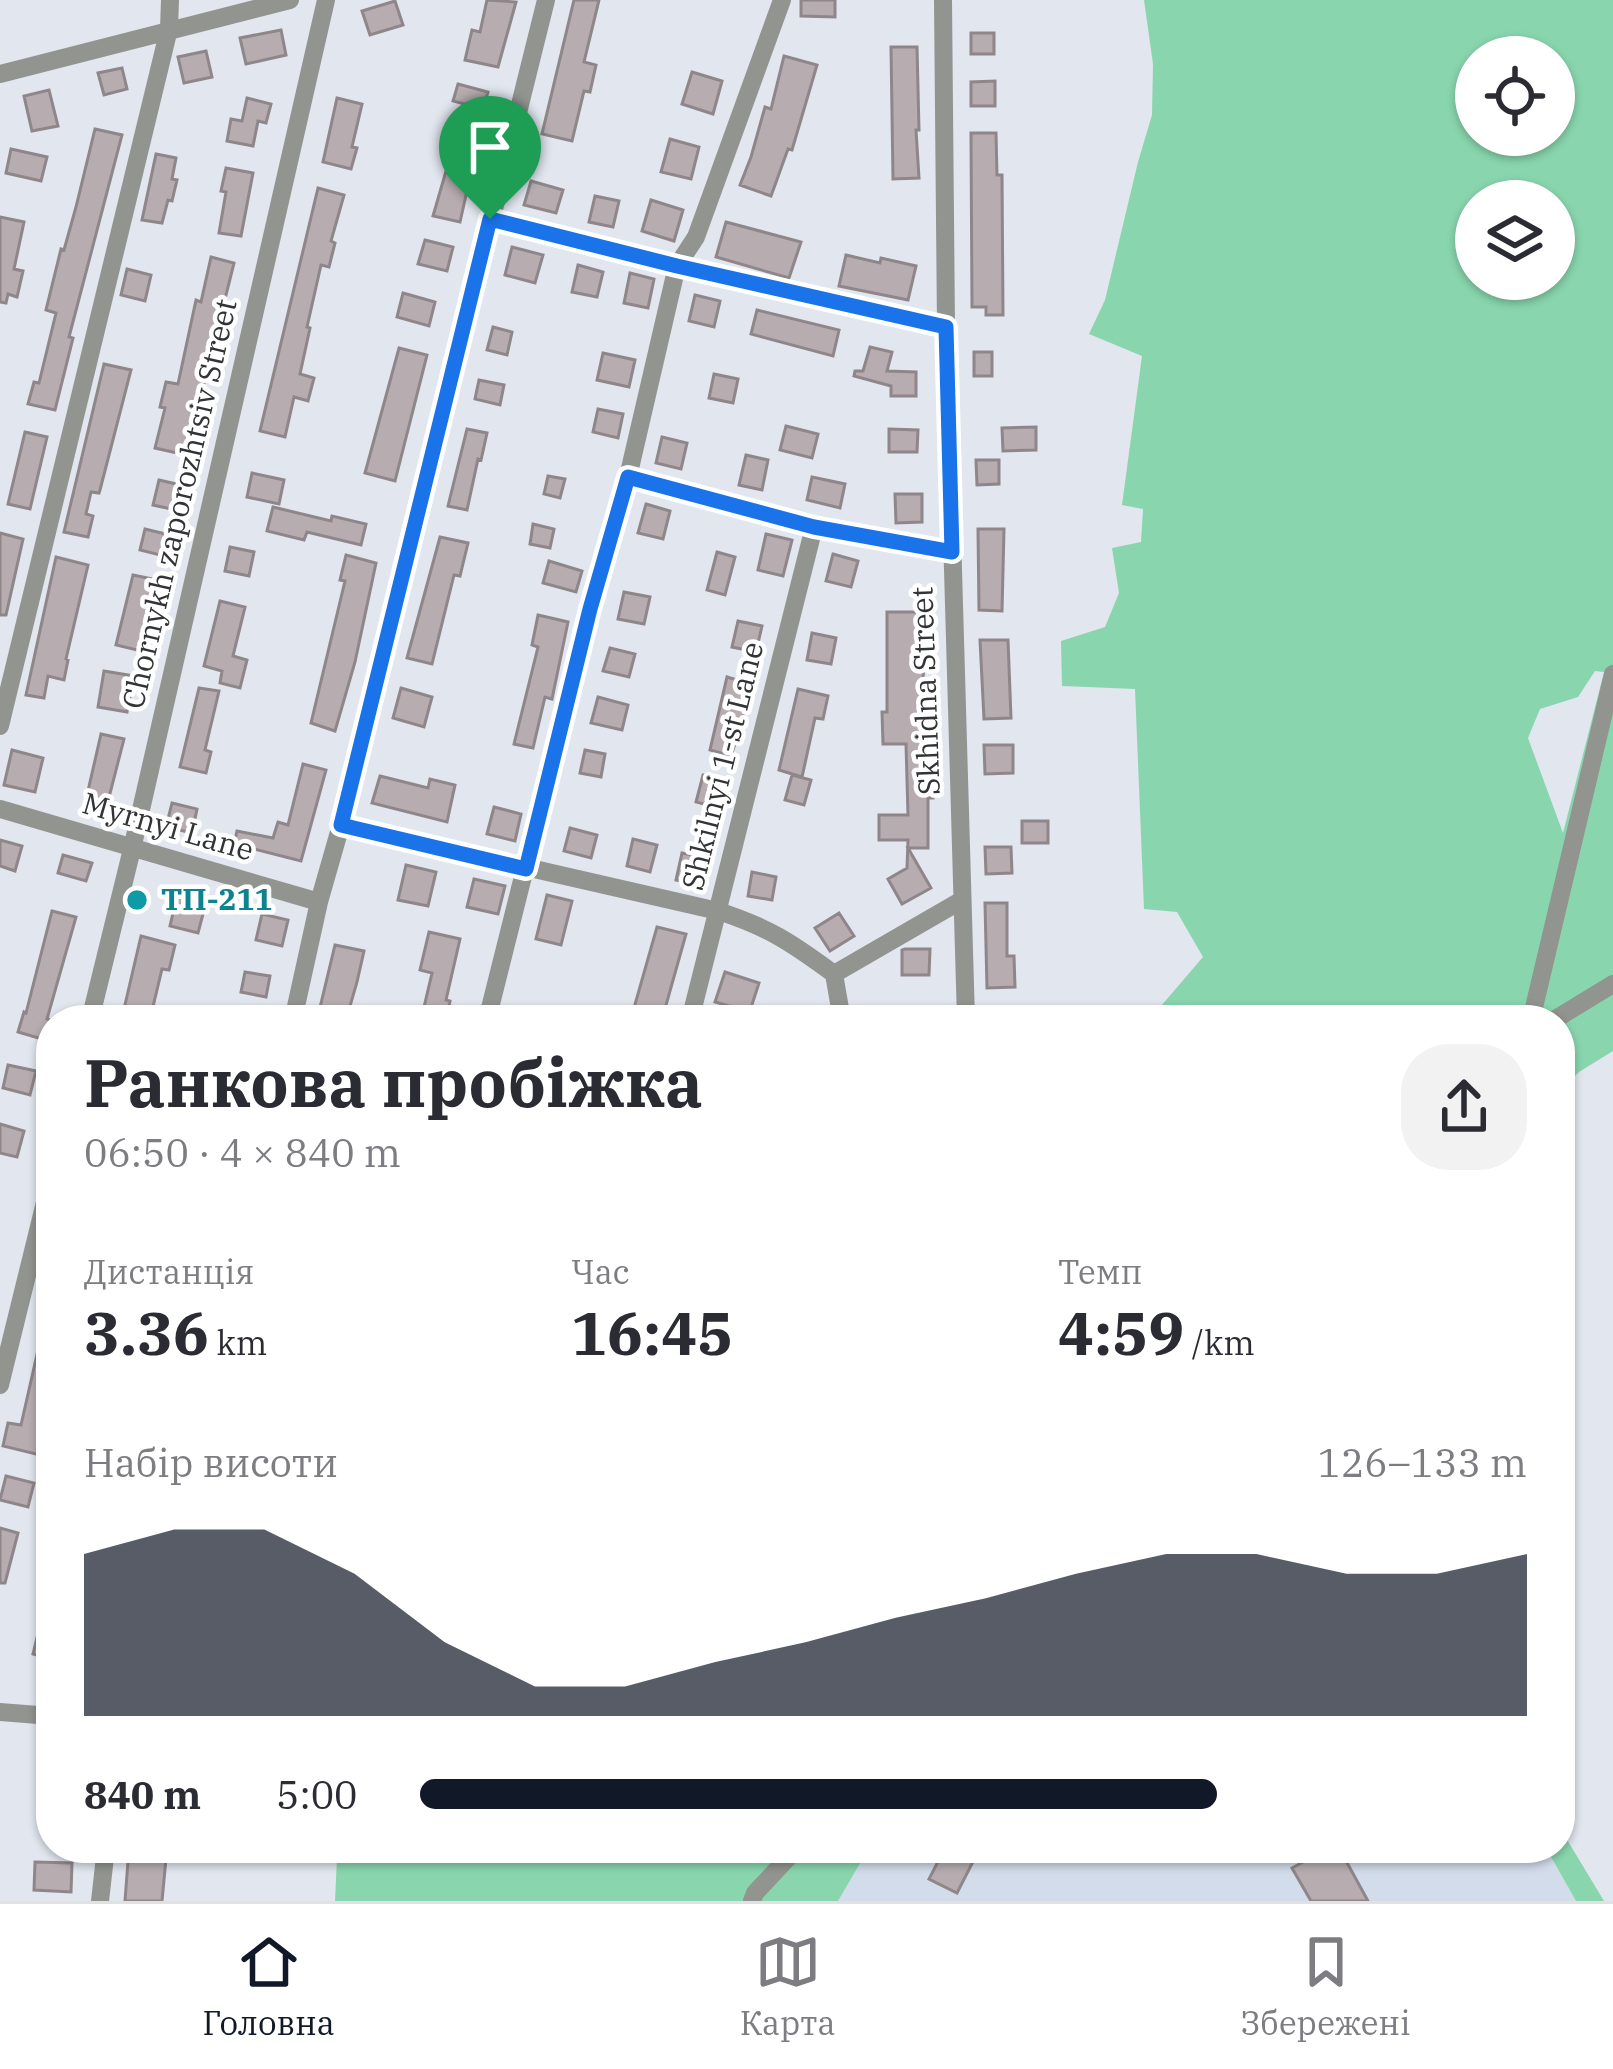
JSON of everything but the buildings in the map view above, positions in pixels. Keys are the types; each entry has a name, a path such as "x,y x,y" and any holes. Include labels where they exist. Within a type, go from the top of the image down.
{"street":[{"path":"0,726 169,29 170,0"},
{"path":"0,74 290,0"},
{"name":"Chornykh zaporozhtsiv Street","path":"94,1005 326,0"},
{"path":"295,1005 546,0"},
{"path":"491,1005 628,477 677,266 697,237 782,0"},
{"name":"Skhidna Street","path":"943,0 946,327 966,1005"},
{"path":"490,219 946,327"},
{"path":"628,477 814,527 952,552"},
{"name":"Shkilnyi 1-st Lane","path":"694,1005 814,527"},
{"path":"1535,1005 1613,674"},
{"name":"Myrnyi Lane","path":"0,809 319,902"},
{"path":"341,825 758,924 834,974 839,1005"},
{"path":"834,974 962,900"},
{"path":"1575,1007 1613,984"},
{"path":"0,1385 36,1239"},
{"path":"0,1712 36,1715"},
{"path":"100,1901 104,1863"},
{"path":"752,1901 782,1863"}],"shaded area":[{"path":"860,1863 1554,1863 1576,1901 838,1901"}],"green space":[{"path":"1144,0 1613,0 1613,1051 1575,1076 1575,1005 1162,1005 1203,957 1177,912 1144,909 1135,689 1062,686 1061,641 1105,627 1119,593 1112,548 1141,542 1143,509 1122,505 1142,356 1089,334 1105,300 1152,115 1153,64","holes":["1595,671 1604,672 1563,833 1528,738 1540,709 1578,697"]},
{"path":"1575,1853 1604,1901 1576,1901 1554,1863 1575,1863"},
{"path":"337,1863 860,1863 838,1901 335,1901"}],"place":[{"name":"ТП-211","path":"137,900"}],"route":[{"path":"490,219 946,327 952,552 814,527 628,477 526,869 341,825 490,219"}]}
